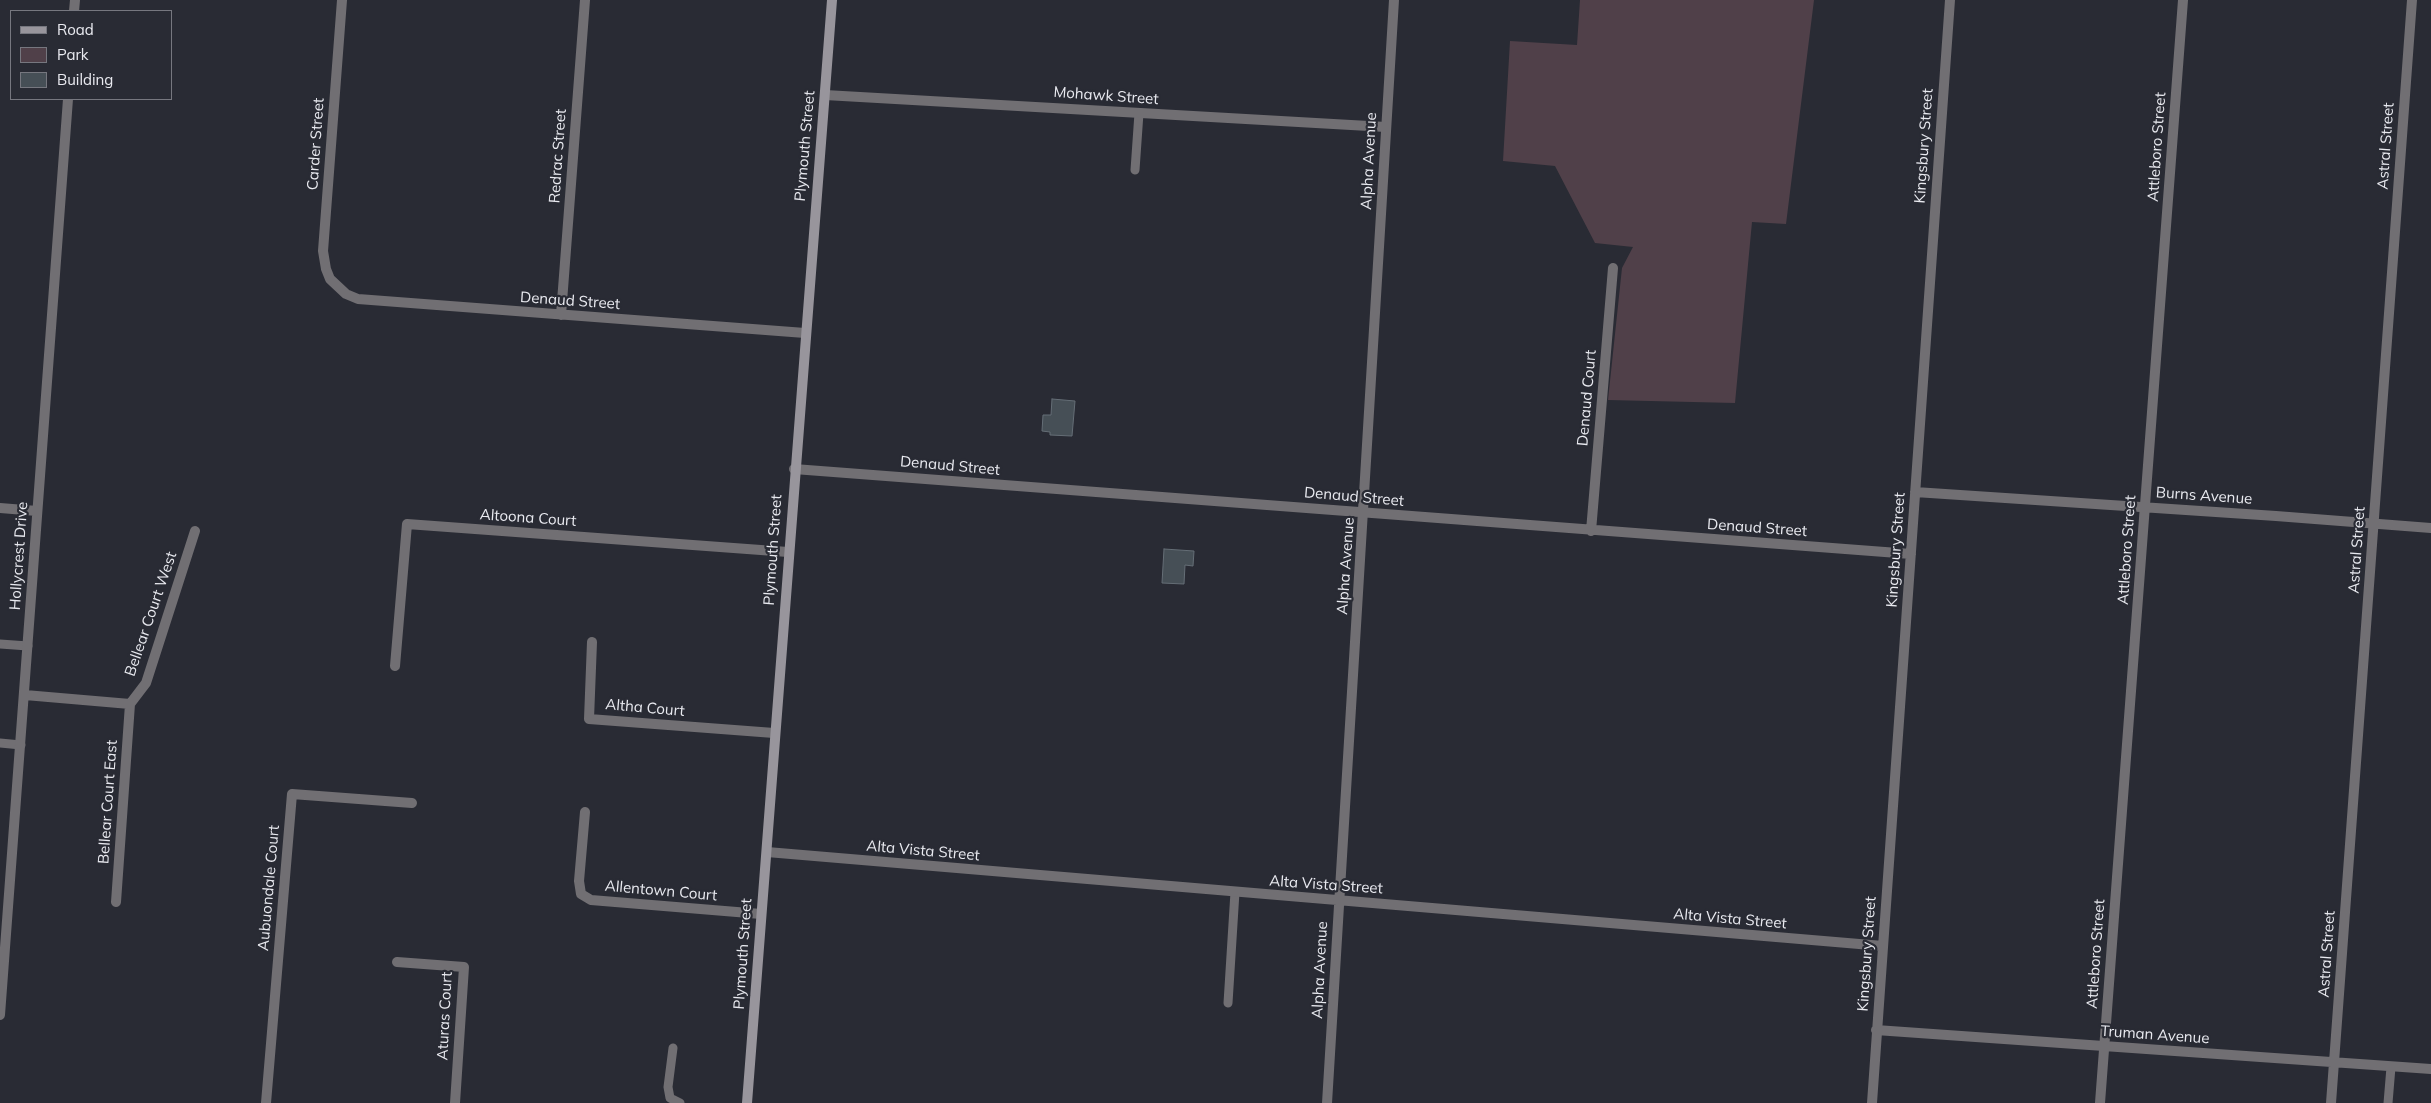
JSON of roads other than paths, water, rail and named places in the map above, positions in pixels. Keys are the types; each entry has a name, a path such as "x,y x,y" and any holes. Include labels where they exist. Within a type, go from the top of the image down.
{"street":[{"name":"Carder Street","path":"337,288 326,269 323,251 342,0"},
{"name":"Redrac Street","path":"561,315 585,0"},
{"name":"Plymouth Street","path":"747,1103 794,469 832,0"},
{"name":"Alpha Avenue","path":"1327,1103 1394,0"},
{"name":"Kingsbury Street","path":"1872,1103 1950,0"},
{"name":"Attleboro Street","path":"2100,1103 2183,0"},
{"name":"Astral Street","path":"2331,1103 2412,0"},
{"name":"Mohawk Street","path":"825,95 1386,127"},
{"name":"Hollycrest Drive","path":"0,1015 5,877 21,745 68,100"},
{"name":"Denaud Court","path":"1591,531 1613,268"},
{"name":"Denaud Street","path":"337,288 358,299 805,333"},
{"name":"Denaud Street","path":"794,469 1911,554"},
{"name":"Burns Avenue","path":"1915,492 2431,528"},
{"path":"0,508 37,511"},
{"name":"Altoona Court","path":"395,666 407,524 788,552"},
{"name":"Bellear Court West","path":"130,704 146,682 195,531"},
{"name":"Altha Court","path":"592,642 589,719 774,733"},
{"path":"25,695 130,704"},
{"name":"Bellear Court East","path":"116,902 130,704"},
{"name":"Aubuondale Court","path":"266,1103 292,794 412,803"},
{"name":"Allentown Court","path":"585,812 579,881 581,894 591,900 761,914"},
{"name":"Alta Vista Street","path":"767,852 1883,946"},
{"name":"Aturas Court","path":"397,962 464,967 454,1103"},
{"name":"Truman Avenue","path":"1876,1030 2431,1070"}],"lane":[{"path":"1135,170 1139,113"},
{"path":"0,644 28,646"},
{"path":"0,744 21,745"},
{"path":"1228,1003 1235,892"},
{"path":"673,1048 668,1087 670,1098 680,1103"},
{"path":"2388,1103 2391,1067"}]}
